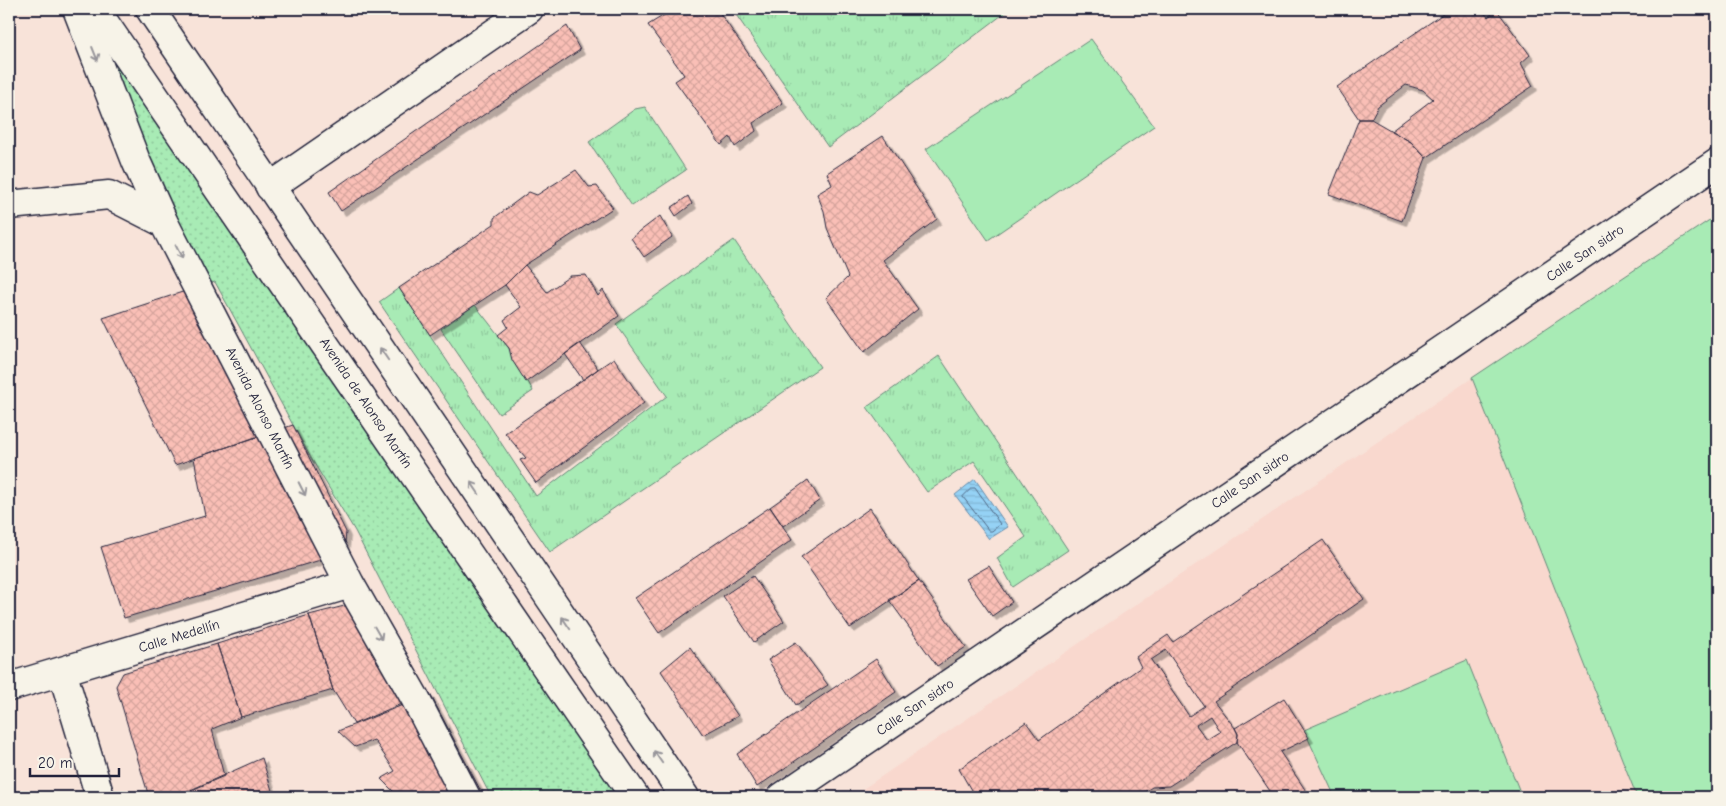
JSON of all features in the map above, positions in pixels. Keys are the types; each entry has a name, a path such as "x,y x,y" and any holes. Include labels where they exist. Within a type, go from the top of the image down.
{"street":[{"name":"Avenida Alonso Martín","path":"77,9 136,161 164,223 350,584 415,698 466,797"},
{"name":"Avenida de Alonso Martín","path":"95,9 635,797"},
{"path":"150,9 685,797"},
{"path":"270,187 529,9"},
{"path":"109,195 136,161"},
{"name":"Calle San sidro","path":"782,797 1717,163"},
{"path":"9,205 109,195 164,223"},
{"name":"Calle Medellín","path":"9,687 350,584"},
{"path":"62,671 100,797"}],"shaded area":[{"path":"1472,378 1637,797 851,797"}],"green space":[{"path":"95,9 635,797 491,797 355,531 311,458 215,282 201,286 136,161"},
{"path":"732,9 1010,9 828,147"},
{"path":"1091,39 1154,126 988,240 926,149"},
{"path":"645,107 686,170 632,206 589,142 635,109"},
{"path":"1717,215 1717,797 1637,797 1472,378"},
{"path":"734,240 820,367 550,552 379,302 399,288 536,496 667,396 616,324"},
{"path":"475,305 514,355 533,391 499,414 441,329"},
{"path":"939,356 1068,550 1013,587 997,558 1026,537 974,461 927,492 867,407"},
{"path":"1467,660 1522,797 1335,797 1304,730"}],"water":[{"path":"975,479 1008,527 989,539 955,495"}],"building":[{"path":"674,9 717,9 783,103 753,123 756,131 735,147 730,137 721,145 675,81 684,75 648,25"},
{"path":"1450,9 1481,9 1488,17 1497,10 1530,55 1521,63 1533,86 1426,158 1411,142 1391,131 1433,99 1423,90 1406,85 1378,106 1371,119 1359,119 1337,87"},
{"path":"567,26 580,50 341,211 329,192"},
{"path":"1359,119 1371,119 1411,142 1426,158 1402,221 1329,194"},
{"path":"883,136 937,219 883,260 918,309 864,352 826,298 848,277 827,228 824,211 817,194 832,185 827,173"},
{"path":"576,170 589,187 597,186 613,208 525,265 505,285 430,335 399,288 494,224 494,218 529,192 537,195"},
{"path":"688,196 692,204 676,216 671,208"},
{"path":"660,216 672,237 644,257 631,238"},
{"path":"525,265 547,292 570,276 586,275 598,296 603,290 619,316 526,382 512,360 509,348 498,335 508,327 504,320 521,307 505,285"},
{"path":"207,284 279,429 175,465 103,318"},
{"path":"580,343 598,369 583,380 565,354"},
{"path":"614,358 644,403 536,483 520,460 526,458 505,433"},
{"path":"293,425 346,532 344,553 124,618 101,547 205,516 194,458"},
{"path":"808,480 820,500 783,526 770,507"},
{"path":"770,507 792,540 659,633 635,598"},
{"path":"870,508 919,581 850,628 801,557"},
{"path":"1323,540 1364,599 1214,701 1235,728 1238,734 1237,742 1169,786 1152,787 1137,797 975,797 959,769 1026,722 1039,740 1141,667 1136,657 1168,635 1173,642","holes":["1166,650 1204,706 1189,716 1151,660","1210,716 1220,732 1207,740 1196,725"]},
{"path":"989,566 1012,602 992,616 966,579"},
{"path":"753,576 784,621 754,642 723,596"},
{"path":"919,581 966,647 937,666 889,600"},
{"path":"360,602 415,698 354,724 333,690 309,615"},
{"path":"309,615 333,690 241,717 217,644"},
{"path":"796,642 828,685 796,705 768,660"},
{"path":"217,644 241,717 212,729 224,776 176,797 149,797 116,686 123,673"},
{"path":"690,647 738,716 703,735 661,671"},
{"path":"876,659 896,692 757,787 737,754"},
{"path":"430,694 484,797 399,797 381,779 395,771 374,740 355,747 338,731"},
{"path":"1284,698 1309,738 1280,752 1310,797 1274,797 1237,742 1238,734 1235,728"},
{"path":"262,758 274,797 175,797"}]}
